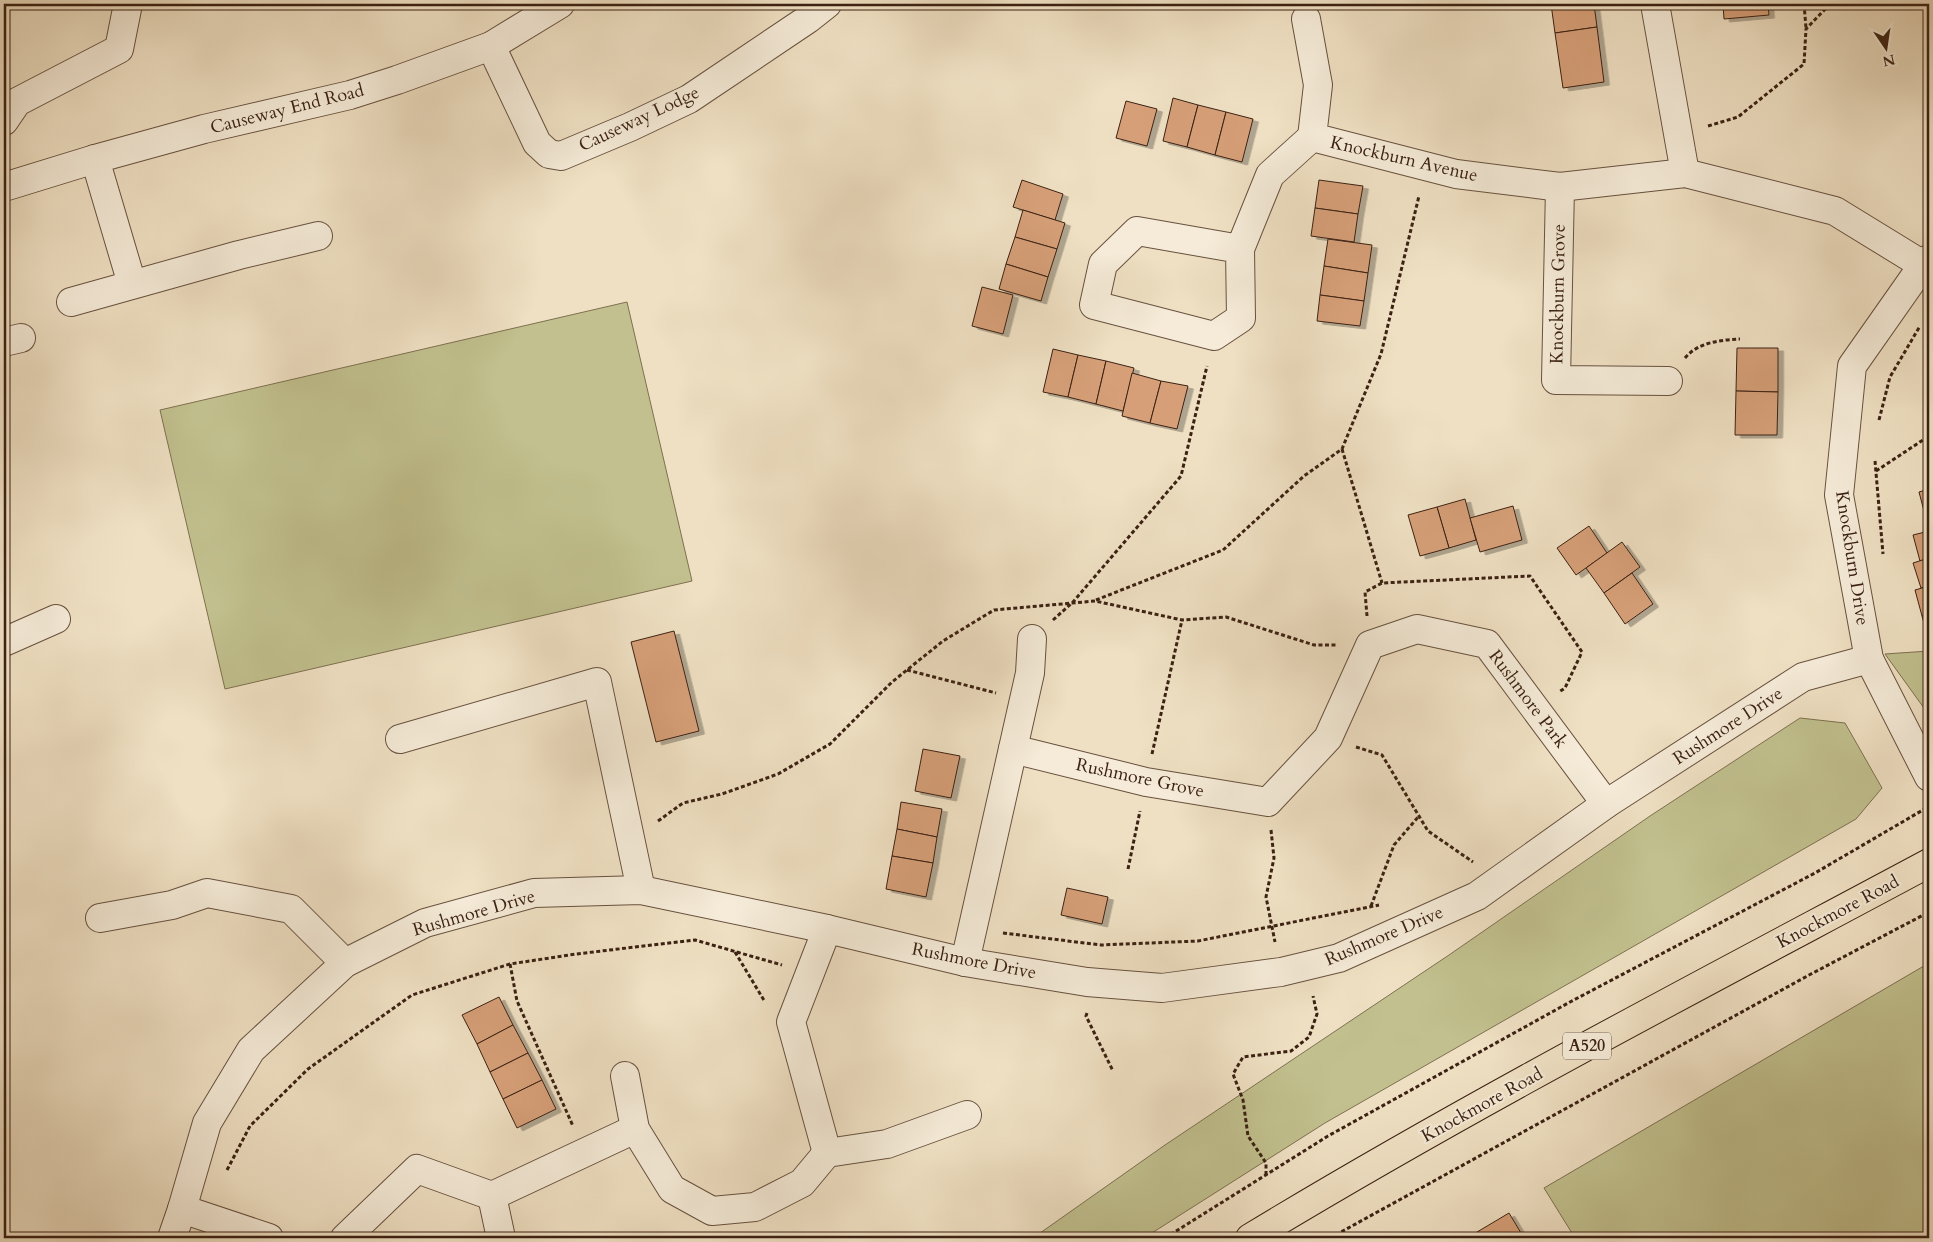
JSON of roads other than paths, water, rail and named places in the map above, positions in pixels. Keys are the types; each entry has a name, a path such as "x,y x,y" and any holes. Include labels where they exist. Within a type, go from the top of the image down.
{"main road":[{"name":"Knockmore Road","path":"1250,1238 1394,1154 1580,1050 1929,864"}],"street":[{"path":"4,121 17,102 119,50 128,4"},
{"name":"Causeway End Road","path":"4,187 95,159 204,129 350,95 491,46 560,4"},
{"name":"Causeway Lodge","path":"491,46 537,143 549,154 561,156 630,127 689,99 828,4"},
{"path":"1655,4 1685,173"},
{"name":"Knockburn Avenue","path":"1306,19 1318,85 1312,137 1456,174 1560,187 1685,173 1835,210 1926,262"},
{"path":"1240,248 1138,231 1103,264 1094,305 1214,336 1241,318 1240,248 1270,175 1312,137"},
{"path":"95,159 132,284"},
{"name":"Knockburn Grove","path":"1560,187 1556,380 1668,381"},
{"path":"71,302 132,284 318,236"},
{"name":"Knockburn Drive","path":"1926,262 1852,366 1839,495 1869,659 1915,753 1929,777"},
{"path":"4,642 56,619"},
{"name":"Rushmore Park","path":"1268,802 1328,738 1370,645 1417,629 1487,644 1606,804"},
{"path":"965,962 1030,673 1032,639"},
{"name":"Rushmore Drive","path":"172,1238 208,1123 252,1050 344,963 425,924 534,893 641,890 827,929 965,962 1087,982 1162,988 1294,970 1339,958 1477,896 1606,804 1803,677 1869,659"},
{"path":"400,739 597,682 641,890"},
{"name":"Rushmore Grove","path":"1013,749 1146,782 1268,802"},
{"path":"100,918 172,905 207,893 291,909 344,963"},
{"path":"827,929 791,1022 827,1153"},
{"path":"624,1076 635,1129 672,1189 712,1211 755,1207 802,1183 827,1153 887,1144 967,1115"},
{"path":"345,1238 417,1169 492,1196 635,1129"},
{"path":"492,1196 502,1238"},
{"path":"182,1210 269,1238"}]}
